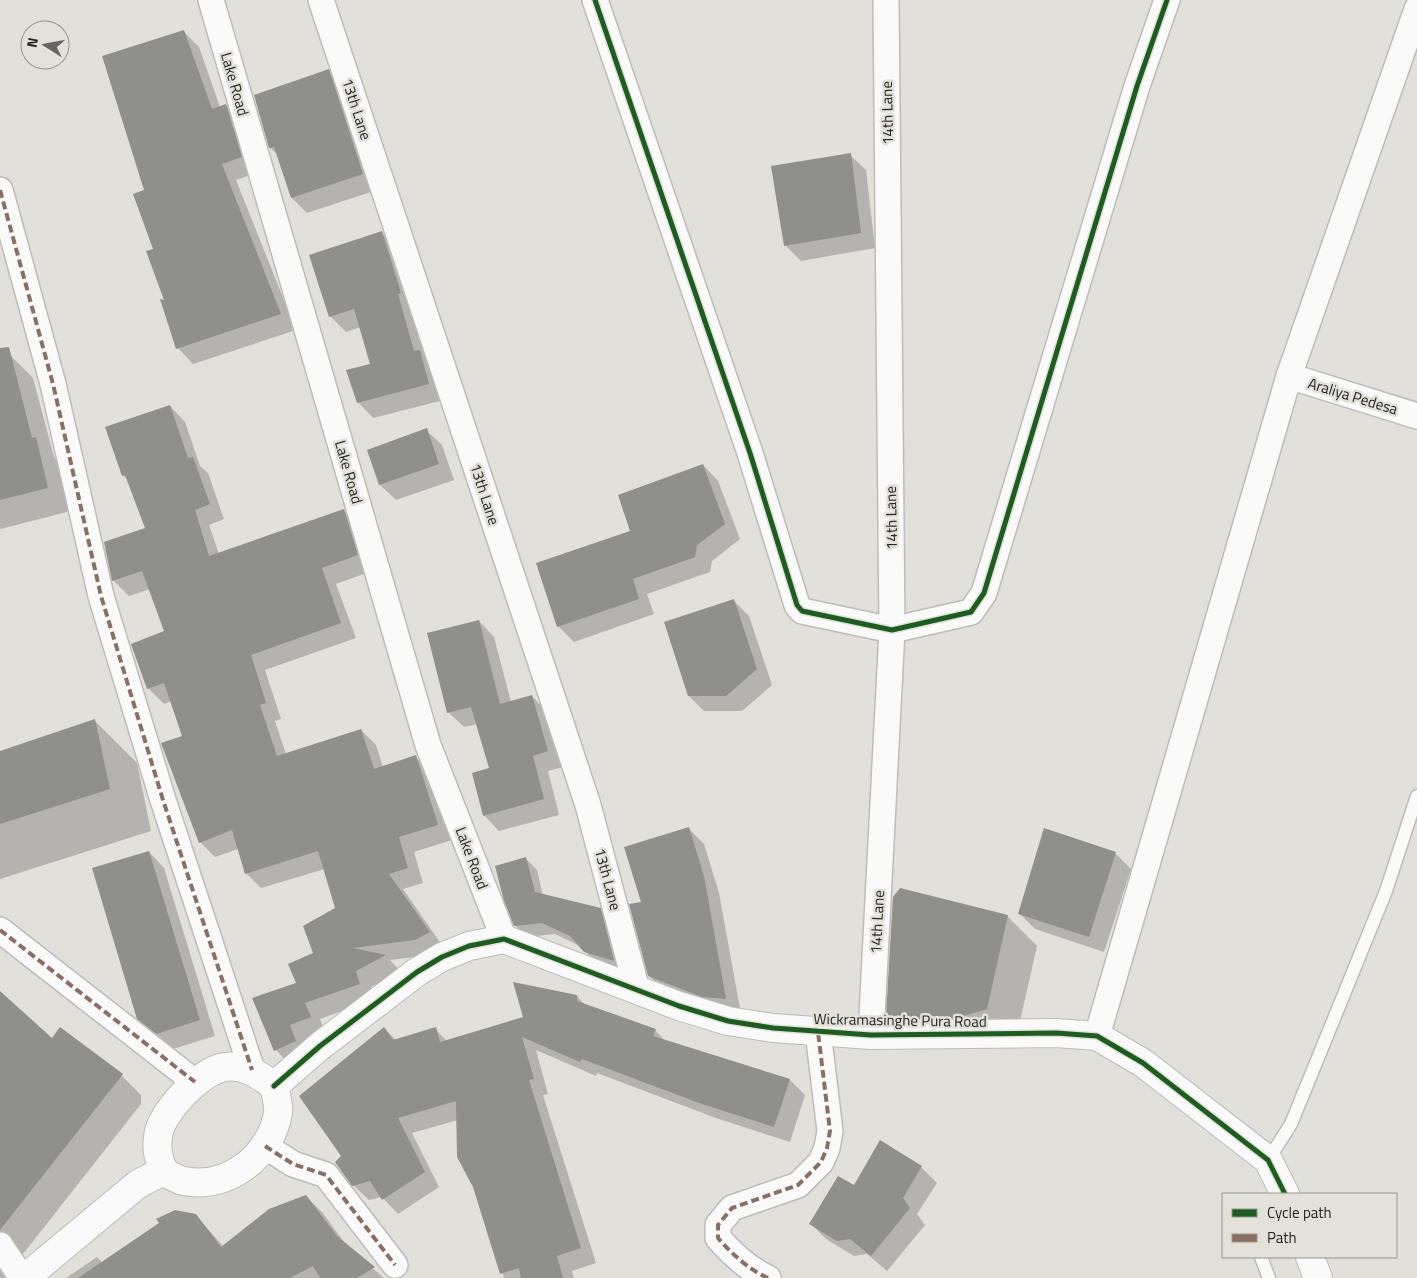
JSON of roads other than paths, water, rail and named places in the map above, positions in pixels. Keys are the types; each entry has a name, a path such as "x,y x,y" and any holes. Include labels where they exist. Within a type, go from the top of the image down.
{"street":[{"name":"Lake Road","path":"211,0 428,745 504,939"},
{"name":"13th Lane","path":"321,0 588,806 638,990"},
{"path":"595,0 750,453 797,605 802,611 892,630 971,612 984,593 1137,86 1167,0"},
{"name":"14th Lane","path":"871,1035 892,630 886,0"},
{"path":"1097,1036 1289,376 1417,9"},
{"path":"0,190 53,384 101,596 163,800 252,1070"},
{"name":"Araliya Pedesa","path":"1289,376 1417,416"},
{"path":"0,930 195,1082"},
{"name":"Wickramasinghe Pura Road","path":"504,939 703,1015 728,1021 818,1032 871,1035 1056,1033 1097,1036 1143,1063 1268,1160 1284,1193"},
{"path":"274,1086 320,1046 417,972 442,957 469,946 504,939"},
{"path":"768,1278 753,1271 725,1246 718,1238 718,1225 732,1208 798,1185 821,1162 827,1148 830,1131 818,1032"},
{"path":"224,1067 252,1070 274,1086 278,1111 270,1139 252,1162 230,1175 207,1181 184,1181 163,1171 158,1155 158,1135 173,1105 195,1082 224,1067"},
{"path":"265,1146 293,1164 326,1175 395,1265"},
{"path":"0,1245 23,1278 138,1184 163,1171"},
{"path":"1310,1258 1318,1278"}],"lane":[{"path":"1268,1160 1291,1124 1386,891 1417,796"},
{"path":"1261,1258 1269,1278"}]}
